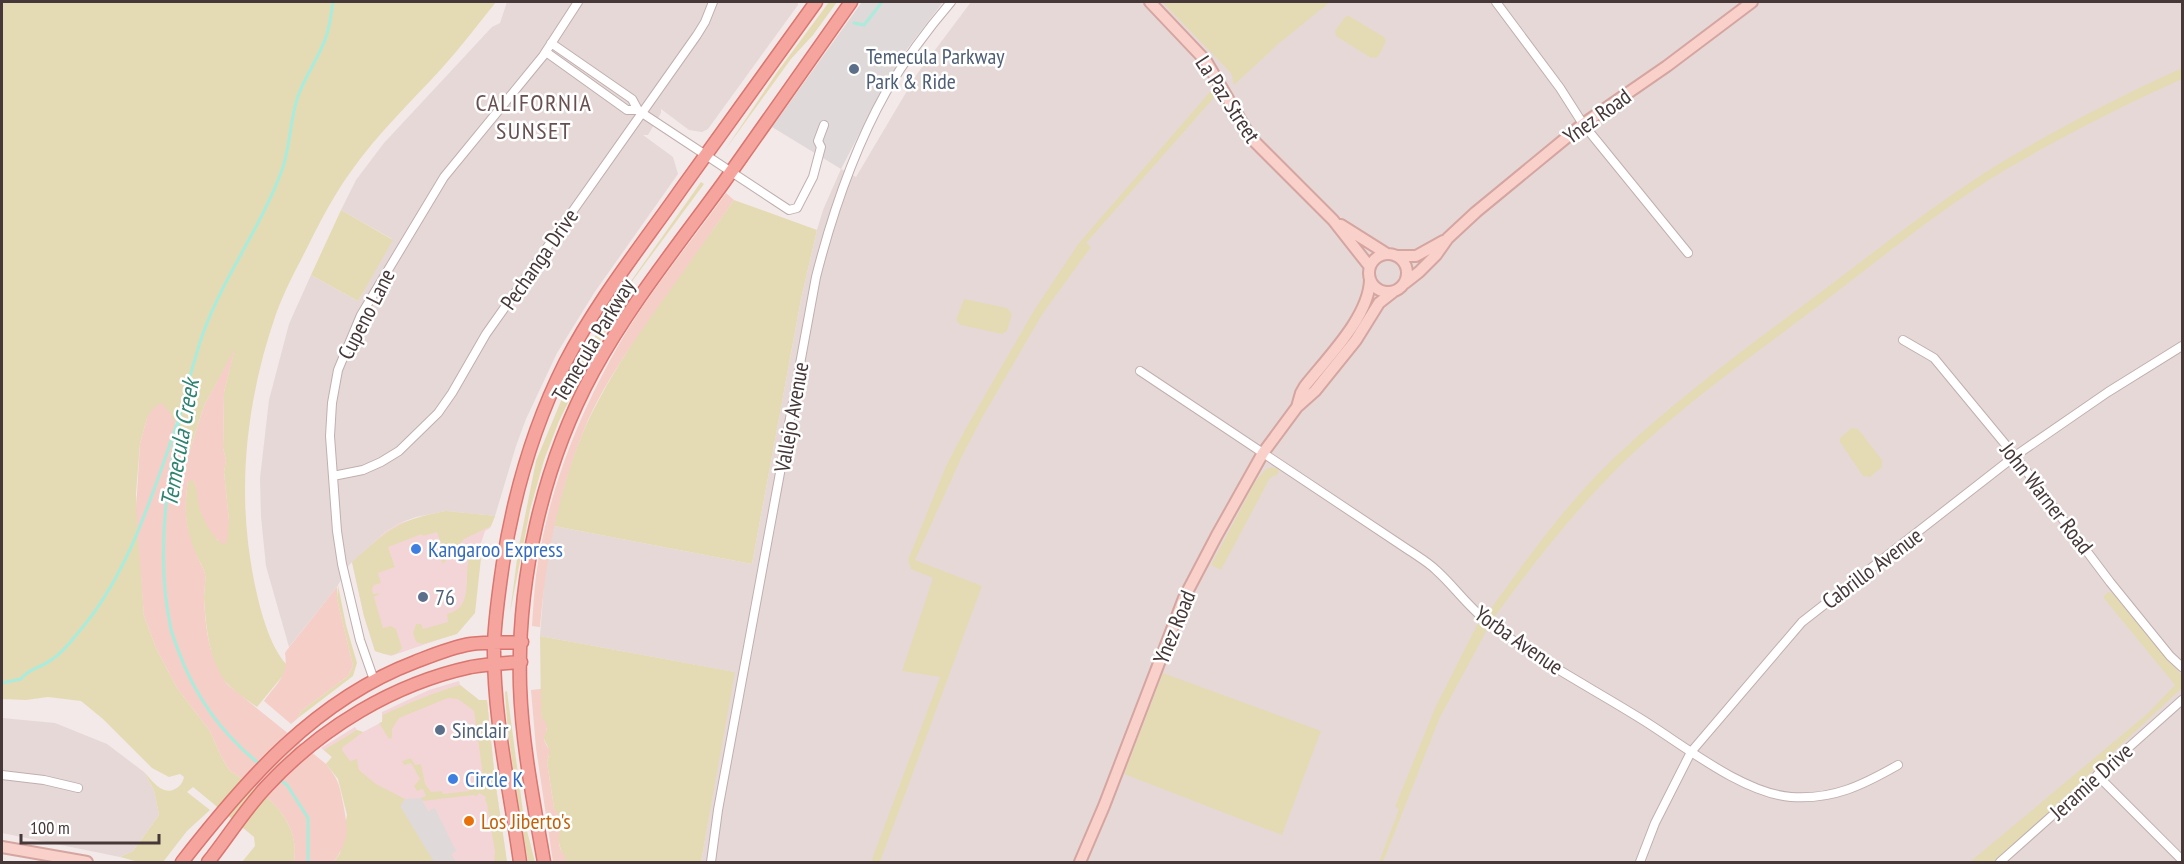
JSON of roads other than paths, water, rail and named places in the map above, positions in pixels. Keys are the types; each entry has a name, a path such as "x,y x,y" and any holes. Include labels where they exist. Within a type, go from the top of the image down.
{"main road":[{"name":"Temecula Parkway","path":"520,862 501,737 494,643 500,583 508,536 519,482 531,440 565,363 619,277 816,2"},
{"name":"Temecula Parkway","path":"543,862 520,687 524,605 532,547 551,470 566,429 593,372 612,340 672,251 851,2"},
{"name":"La Paz Street","path":"1150,2 1206,61 1251,138 1333,220 1370,267"},
{"name":"Ynez Road","path":"1405,283 1436,255 1449,238 1476,212 1583,124 1667,66 1752,2"},
{"name":"La Paz Street","path":"1333,220 1391,255"},
{"name":"Ynez Road","path":"1391,255 1416,256 1449,238"},
{"path":"1391,255 1403,262 1407,270 1405,283 1393,292 1388,292 1377,289 1371,280 1370,267 1377,258 1391,255"},
{"name":"Ynez Road","path":"1297,407 1300,393 1362,311 1371,280"},
{"name":"Ynez Road","path":"1080,862 1104,806 1184,598 1263,453 1297,407 1315,391 1356,340 1379,303 1393,292"},
{"path":"182,862 259,770 304,728 338,702 374,680 454,648 471,644 522,642"},
{"path":"208,862 267,786 319,738 345,719 426,681 472,667 521,662"},
{"path":"2,847 87,862"}],"street":[{"name":"Cupeno Lane","path":"374,680 360,640 342,564 337,531 330,436 332,403 338,370 362,315 444,177 546,52 578,2"},
{"name":"Pechanga Drive","path":"333,476 363,470 381,462 399,451 438,413 486,334 640,111 705,22 713,2"},
{"name":"Vallejo Avenue","path":"711,862 718,810 816,277 825,242 838,201 886,92 923,36 951,2"},
{"path":"1496,2 1560,88 1583,124 1688,253"},
{"path":"551,43 632,99 640,111 789,210 797,208 813,177 821,147 818,141 824,125"},
{"path":"546,52 627,110 640,111"},
{"name":"John Warner Road","path":"1903,340 1934,358 2015,456 2108,579 2170,656 2182,666"},
{"name":"Cabrillo Avenue","path":"1640,862 1655,823 1691,752 1802,621 2015,456 2108,392 2182,346"},
{"name":"Yorba Avenue","path":"1140,371 1435,569 1462,598 1495,627 1730,776 1762,791 1788,797 1804,797 1860,786 1898,765"},
{"name":"Jeramie Drive","path":"2000,862 2182,700"},
{"path":"2,775 44,780 78,788"},
{"path":"2097,775 2182,860"}],"waterway":[{"name":"Temecula Creek","path":"262,766 234,741 211,714 193,684 178,650 171,627 165,591 163,556 168,482 182,409 200,342 218,298 263,214 282,170 297,99 326,37 333,2"},
{"path":"854,23 864,25 882,2"},
{"path":"2,683 21,679 55,658 96,610 112,585 138,531 179,418"},
{"name":"Temecula Creek","path":"279,779 287,785 308,818 308,862"}],"place":[{"name":"Temecula Parkway Park & Ride","path":"854,69"},
{"name":"Kangaroo Express","path":"416,549"},
{"name":"76","path":"423,597"},
{"name":"Sinclair","path":"440,730"},
{"name":"Circle K","path":"453,779"},
{"name":"Los Jiberto's","path":"469,821"}],"district":[{"name":"CALIFORNIA SUNSET","path":"534,117"}]}
